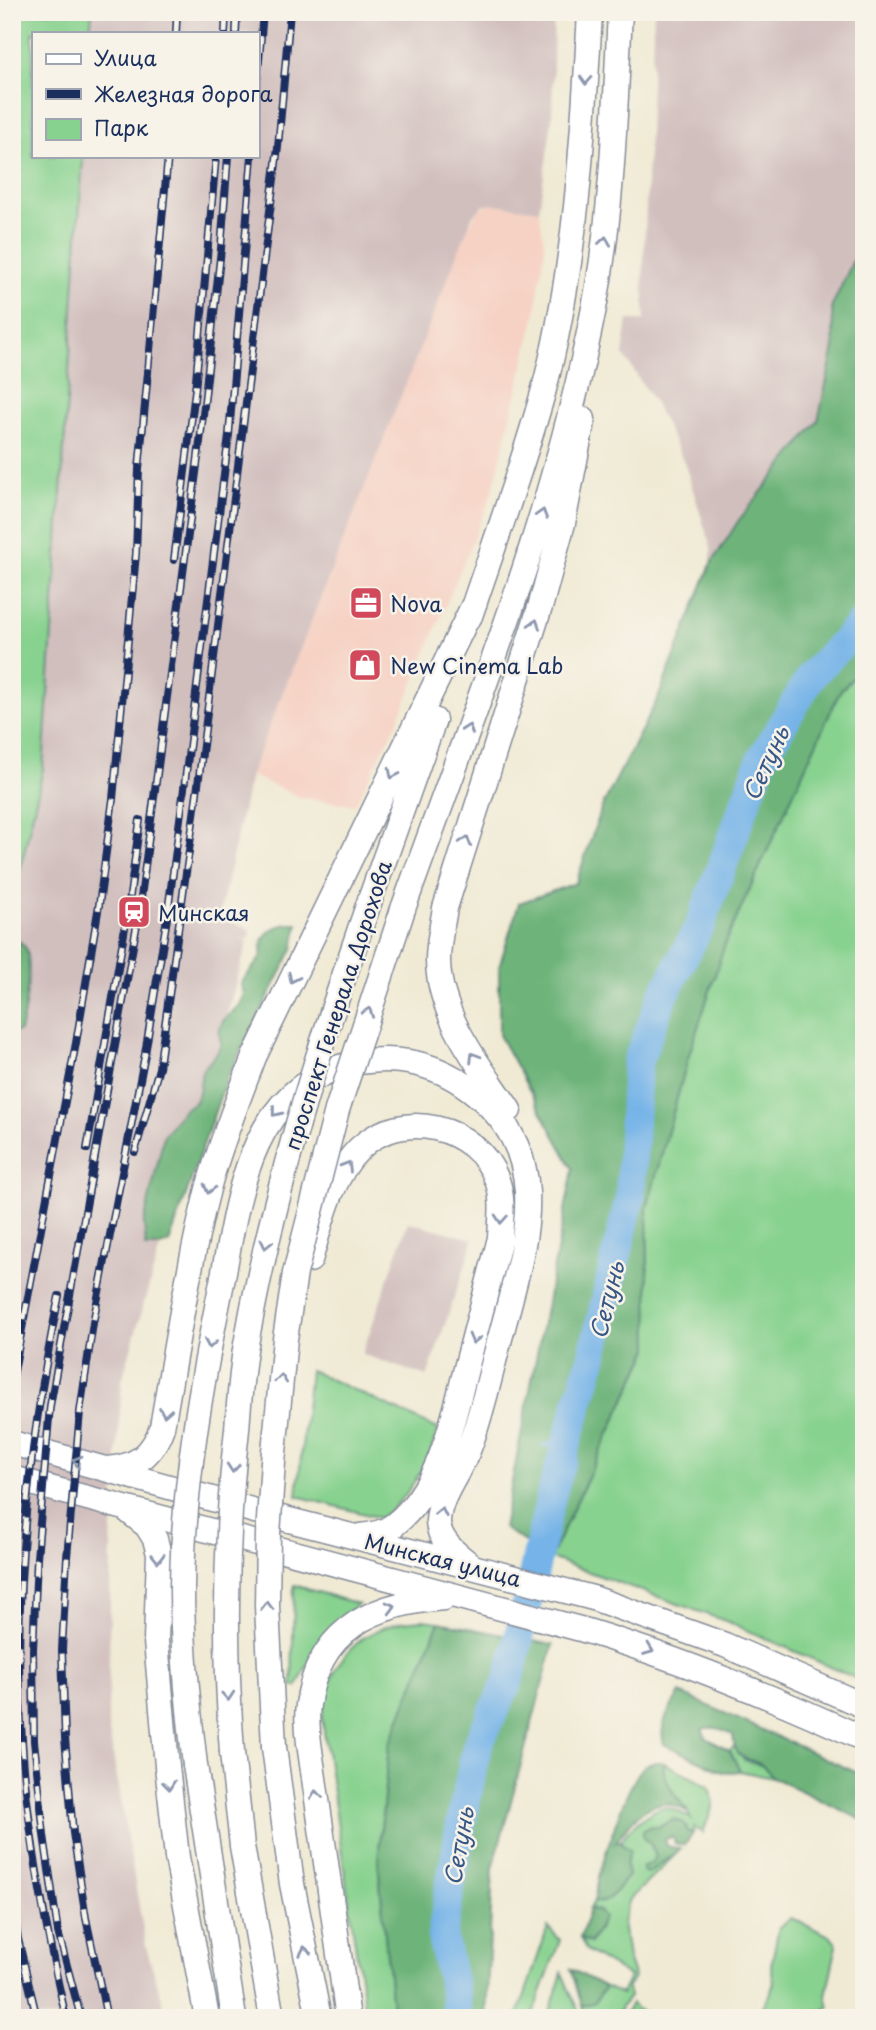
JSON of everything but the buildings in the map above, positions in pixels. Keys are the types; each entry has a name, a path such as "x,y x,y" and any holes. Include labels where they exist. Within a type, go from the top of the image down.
{"main road":[{"name":"проспект Генерала Дорохова","path":"272,2018 242,1846 226,1680 228,1524 244,1353 276,1200 303,1100 370,897 507,509 543,392 560,312 581,174 590,12"},
{"name":"проспект Генерала Дорохова","path":"319,2018 292,1884 274,1747 267,1606 268,1546 285,1339 295,1273 313,1194 337,1110 403,909 521,583 551,486 590,326 605,243 612,184 620,12"},
{"path":"475,1567 444,1541 438,1520 441,1503 468,1450 520,1263 528,1209 528,1185 524,1147 511,1114 464,1040 446,1002 438,962 439,938 445,908 541,604 563,523 582,426 590,326"},
{"path":"106,1469 126,1468 157,1442 209,1187 254,1057 475,602"},
{"path":"234,2018 195,1765 184,1642 184,1544 190,1465 200,1397 233,1223 254,1148 273,1114 286,1100 317,1077 334,1069 372,1060 391,1059 428,1066 446,1073 478,1095 505,1124 514,1141 528,1185"},
{"path":"285,1339 334,1188 351,1158 361,1147 386,1131 415,1125 443,1130 469,1143 490,1166 497,1179 502,1209 500,1238 447,1437 436,1466 412,1506 392,1527 378,1534 355,1537"},
{"name":"Минская улица","path":"12,1443 355,1537 593,1598 725,1645 864,1706"},
{"name":"Минская улица","path":"12,1478 642,1647 781,1701 864,1739"},
{"path":"121,1506 147,1526 155,1539 159,1554 156,1641 167,1766 177,1857 207,2018"},
{"path":"348,2018 309,1743 307,1706 314,1680 323,1658 335,1641 354,1623 375,1611 417,1600 465,1598"}],"shaded area":[{"path":"92,12 554,12 552,120 539,210 493,204 483,206 473,215 250,775 219,917 251,930 122,1380 111,1544 108,1725 146,1947 168,2018 12,2018 12,905 43,769 83,158 259,158 259,32 90,32"},
{"path":"654,12 864,12 864,244 860,246 832,306 834,348 818,421 739,520 711,564 711,548 685,464 654,402 623,354 628,320 645,320 643,279"},
{"path":"493,204 539,210 545,247 535,318 492,494 394,730 355,805 302,798 250,775 464,236 478,209"},
{"path":"408,1222 474,1239 427,1377 362,1354"}],"green space":[{"path":"12,12 92,12 90,32 32,32 32,158 83,158 43,769 12,905"},
{"path":"864,244 864,666 840,691 726,941 688,1058 647,1208 649,1348 550,1558 503,1528 573,1169 499,1035 499,967 519,903 576,883 602,807 658,698 711,564 739,520 818,421 834,348 832,306 860,246"},
{"path":"864,666 864,1682 731,1623 550,1558 649,1349 647,1208 688,1058 726,941 840,691"},
{"path":"298,924 293,949 227,1077 169,1243 146,1247 144,1223 164,1135 184,1109 194,1103 199,1093 202,1071 217,1053 221,1043 219,1032 223,1021 239,1005 244,994 241,984 261,956 265,936 275,928"},
{"path":"12,936 25,947 29,963 20,1031 12,1033"},
{"path":"310,1370 438,1429 430,1454 409,1490 380,1518 297,1496"},
{"path":"294,1585 358,1604 323,1641 297,1687 292,1686"},
{"path":"422,1620 439,1622 389,1745 378,1861 393,2018 366,2018 322,1718 331,1679 351,1648 382,1628"},
{"path":"439,1622 553,1645 493,1868 486,2018 393,2018 378,1861 389,1745"},
{"path":"680,1693 864,1776 864,1821 772,1777 764,1767 740,1755 733,1735 722,1730 702,1729 706,1738 730,1751 740,1771 725,1773 664,1744 664,1724"},
{"path":"734,1746 744,1760 763,1766 777,1779 740,1771 730,1751"},
{"path":"655,1762 664,1763 668,1783 688,1812 665,1804 655,1805 637,1816 615,1843 622,1840 621,1844 630,1850 626,1865 628,1876 609,1898 594,1901 607,1851 629,1790 645,1766"},
{"path":"664,1763 708,1786 714,1803 703,1833 694,1827 693,1833 688,1832 684,1823 671,1824 658,1828 646,1840 656,1856 651,1863 642,1867 648,1873 678,1852 630,1899 623,1922 634,1978 628,1987 629,1997 621,2007 618,2018 588,2018 582,2006 595,2002 604,1989 603,1986 622,1994 630,1977 586,1950 580,1938 590,1943 599,1927 599,1911 590,1909 594,1901 599,1903 611,1897 628,1876 626,1865 629,1850 621,1844 623,1838 637,1823 657,1809 669,1808 691,1819 669,1785"},
{"path":"674,1819 684,1823 688,1832 693,1833 685,1845 675,1844 673,1837 665,1839 667,1846 681,1849 648,1873 644,1872 642,1867 651,1863 656,1856 643,1836 643,1831 650,1826 659,1827"},
{"path":"590,1909 599,1911 604,1918 590,1943 580,1938"},
{"path":"791,1918 830,1936 837,1945 826,1995 829,2007 810,2018 756,2018 770,1995 774,1982 771,1966 779,1927"},
{"path":"548,1927 560,1940 533,2014 542,2018 517,2018"},
{"path":"571,1969 603,1986 595,2002 582,2006"},
{"path":"562,1973 581,2018 548,2018"},
{"path":"631,2003 637,2009 655,2018 623,2018"}],"waterway":[{"name":"Сетунь","path":"456,2018 456,2000 442,1935 462,1818 477,1746 510,1677 551,1496 593,1355 630,1198 637,1063 661,1000 701,923 762,758 812,675 864,621"},
{"path":"544,1446 568,1437"}],"railway":[{"path":"176,32 177,12"},
{"path":"225,32 226,12"},
{"path":"236,32 237,12"},
{"path":"259,60 263,12"},
{"path":"135,1152 159,1068 197,793 278,147 290,12"},
{"path":"12,1382 76,1043 113,799 136,554 139,469 168,158"},
{"path":"174,560 195,391 216,158"},
{"path":"81,2018 58,1932 34,1741 33,1650 37,1558 50,1406 139,913 200,442 228,158"},
{"path":"107,2018 86,1918 73,1833 65,1738 62,1650 67,1557 80,1412 93,1323 145,1054 167,918 229,435 252,158"},
{"path":"87,1149 128,910 140,820"},
{"path":"59,1296 31,1461 21,1573 19,1684 24,1775 33,1845 44,1915 66,2018"},
{"path":"12,1901 37,2018"}],"place":[{"name":"Nova","path":"366,603"},
{"name":"New Cinema Lab","path":"365,665"},
{"name":"Минская","path":"134,912"}]}
